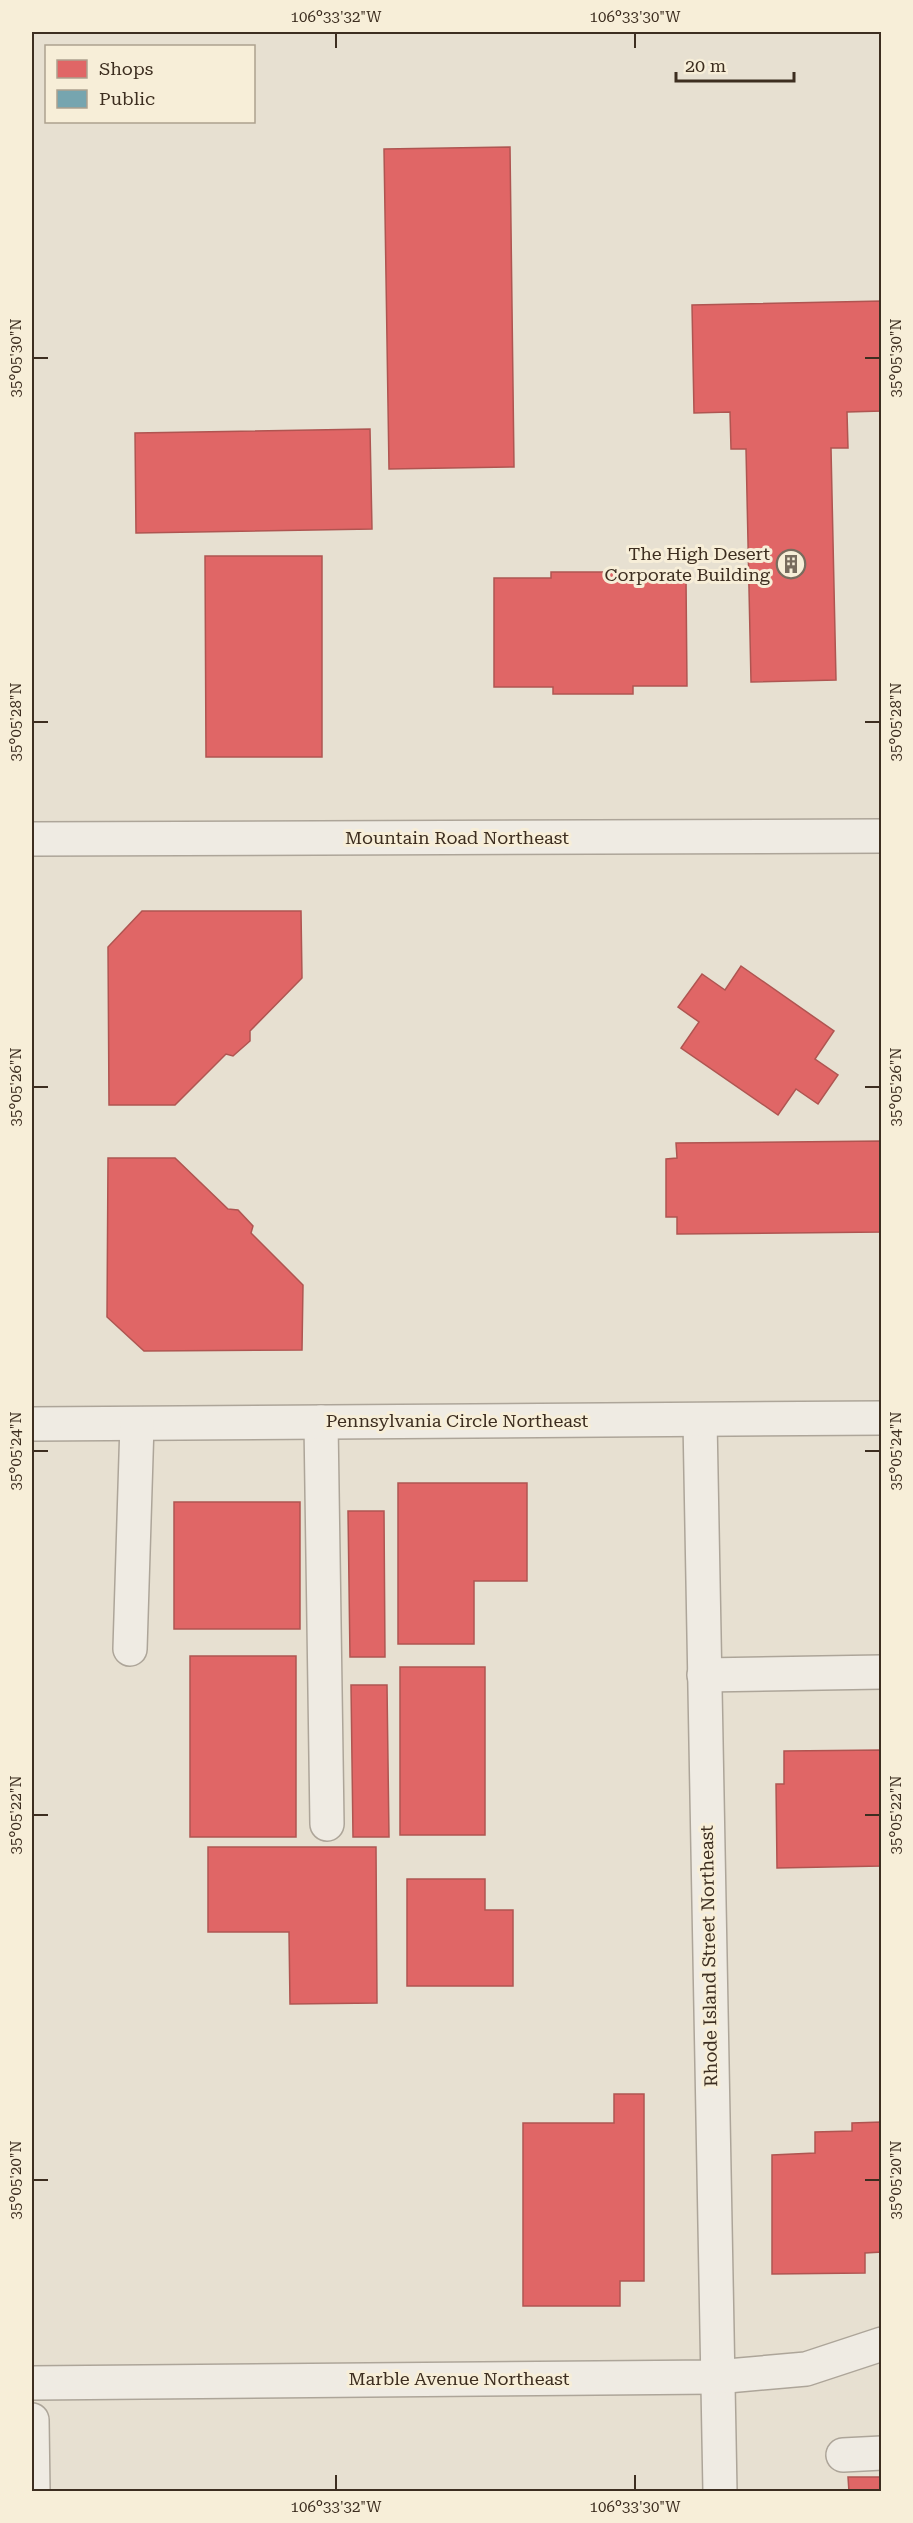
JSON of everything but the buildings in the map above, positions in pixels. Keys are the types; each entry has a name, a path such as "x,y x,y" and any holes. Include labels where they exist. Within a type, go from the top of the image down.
{"street":[{"name":"Mountain Road Northeast","path":"32,839 882,836"},
{"name":"Pennsylvania Circle Northeast","path":"32,1424 882,1418"},
{"name":"Rhode Island Street Northeast","path":"700,1420 716,2377 720,2492"},
{"path":"321,1422 327,1824"},
{"path":"130,1648 137,1424"},
{"path":"704,1675 882,1672"},
{"name":"Marble Avenue Northeast","path":"32,2383 716,2377 806,2369 882,2344"},
{"path":"32,2420 33,2492"},
{"path":"843,2454 882,2453"}],"place":[{"name":"The High Desert Corporate Building","path":"791,564"}]}
